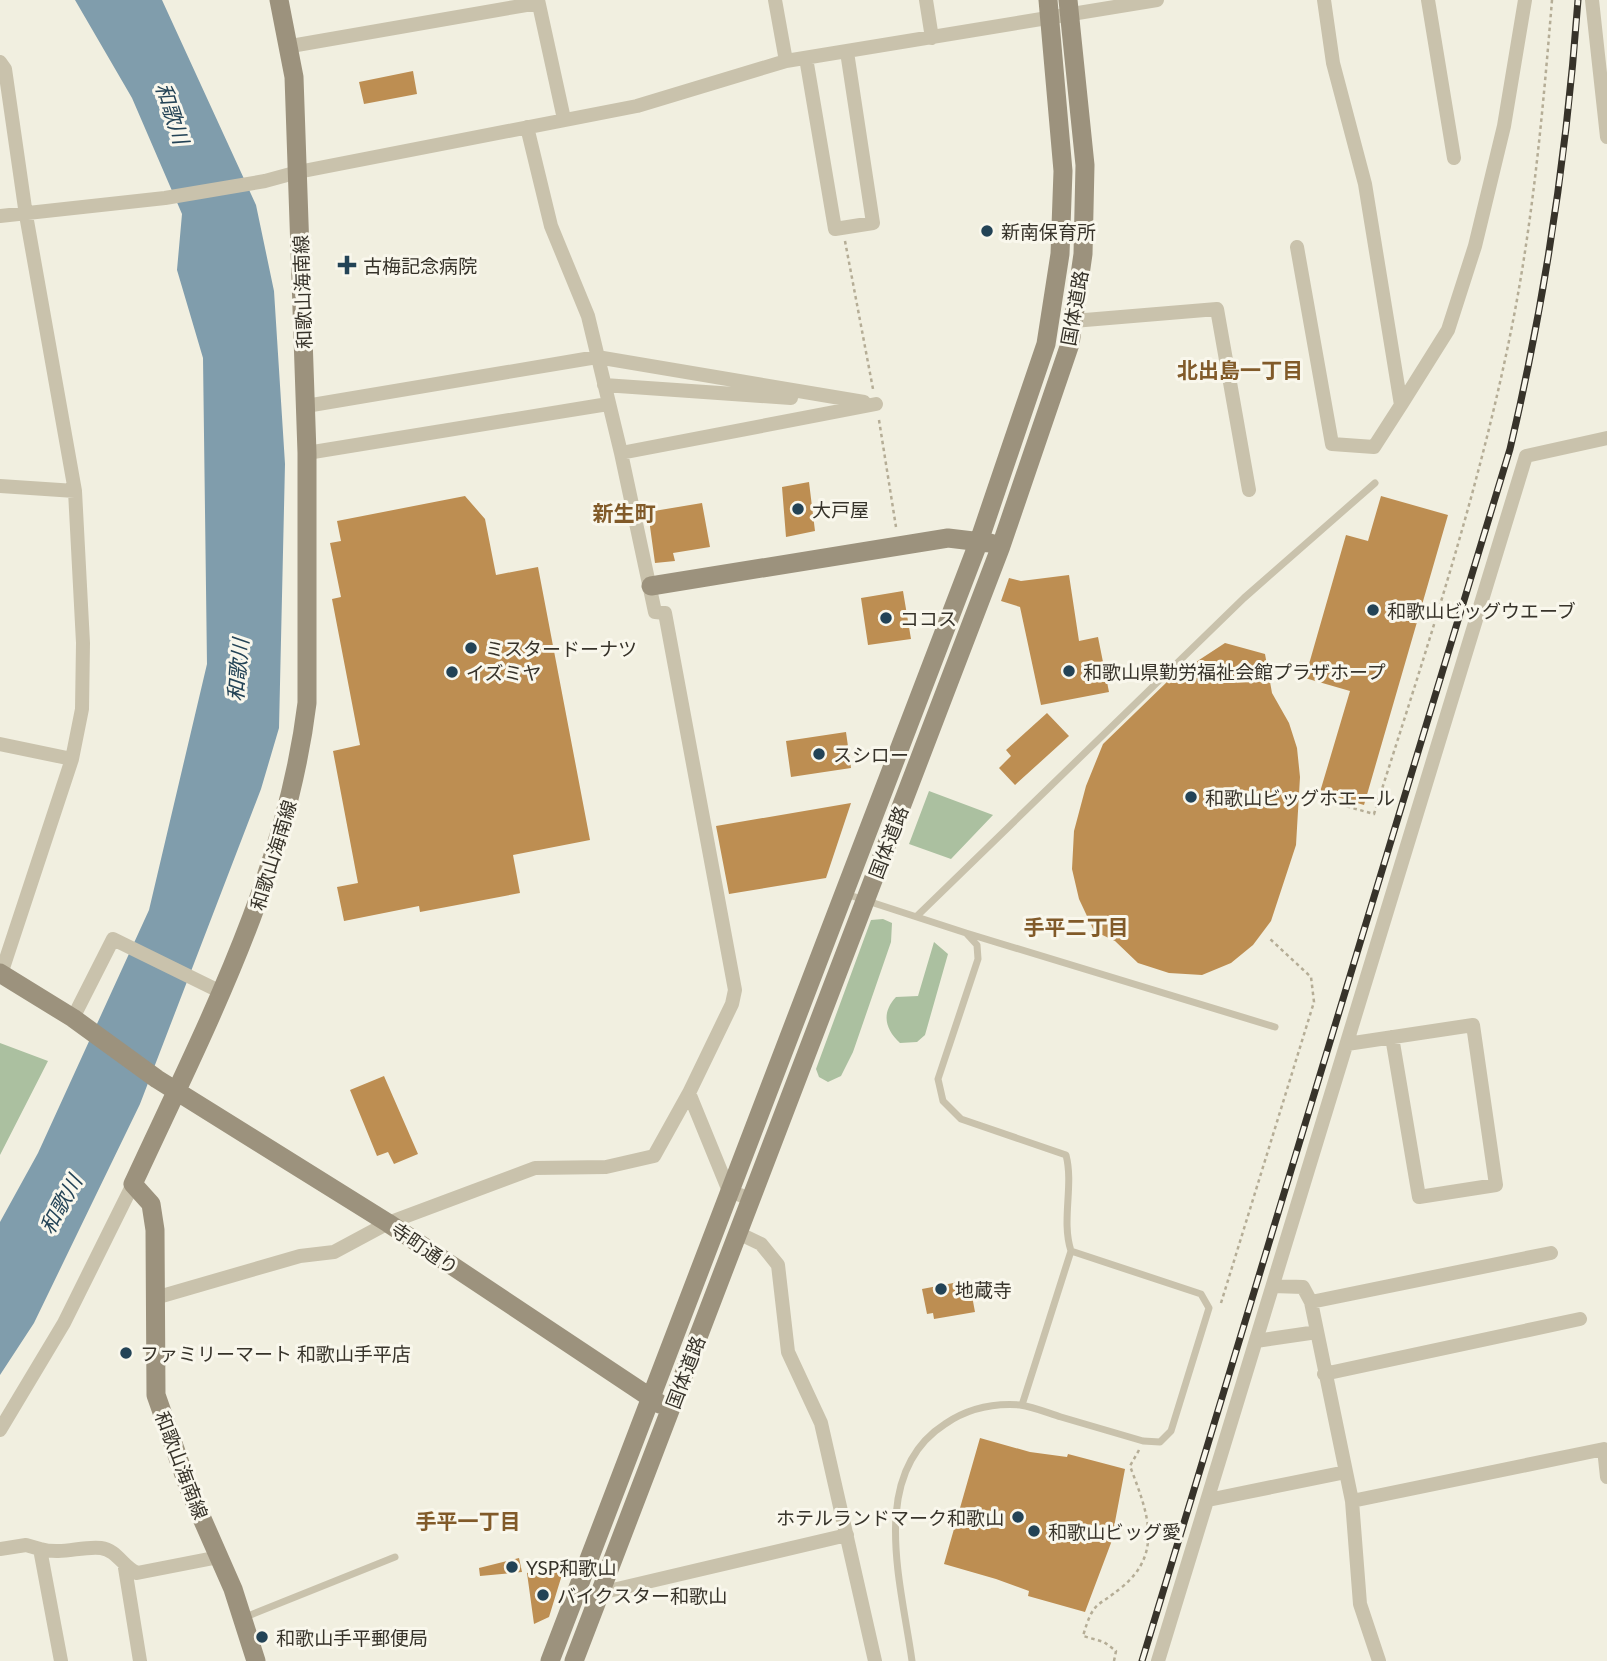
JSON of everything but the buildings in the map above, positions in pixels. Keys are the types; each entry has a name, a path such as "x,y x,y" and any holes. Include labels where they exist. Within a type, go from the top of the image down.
{"street":[{"name":"和歌山海南線","path":"256,1661 243,1619 189,1489 156,1395 155,1230 152,1204 133,1184 176,1090 213,988 252,922 283,831 301,751 307,703 307,453 298,172 291,46 279,0"},
{"path":"775,0 786,61"},
{"path":"926,0 932,38"},
{"path":"0,215 26,215 165,198 265,181 298,172 637,106 786,61 932,38 1049,9 1157,0"},
{"path":"1324,0 1333,63 1365,184 1401,405"},
{"path":"1428,0 1454,158"},
{"path":"1297,247 1332,444 1374,447 1448,330 1475,246 1504,126 1525,0"},
{"path":"1592,0 1607,137"},
{"path":"291,46 538,1 564,119"},
{"name":"国体道路","path":"574,1661 1001,546 1070,344 1083,254 1085,165 1069,8"},
{"name":"国体道路","path":"550,1661 979,541 1046,344 1060,254 1063,171 1049,9"},
{"path":"806,58 835,229 842,228 873,223 847,52"},
{"path":"0,62 5,68 26,215 75,491 83,643 82,709 72,759 1,975 79,1023 113,939 213,988"},
{"path":"155,1298 300,1256 334,1252 388,1223 535,1168 606,1167 654,1156 732,1004 735,990 665,613 655,612 588,316 551,226 527,127"},
{"path":"1073,321 1217,309 1249,490"},
{"path":"306,406 597,357 876,404"},
{"path":"604,385 876,404"},
{"path":"307,453 608,404"},
{"path":"621,453 876,404"},
{"path":"1158,1661 1526,456 1607,438"},
{"path":"0,486 75,491"},
{"path":"651,586 948,538 1001,546"},
{"path":"0,744 72,759"},
{"name":"寺町通り","path":"79,1023 157,1079 388,1223 670,1411"},
{"path":"1347,1044 1392,1037 1473,1025 1496,1185 1419,1197 1392,1037"},
{"path":"688,1093 729,1191 751,1199"},
{"path":"0,1430 64,1323 133,1184"},
{"path":"738,1233 761,1244 778,1265 788,1352 821,1423 872,1660"},
{"path":"1311,1302 1550,1253"},
{"path":"1273,1286 1303,1287 1311,1302 1352,1501 1360,1604 1379,1661"},
{"path":"1324,1374 1580,1319"},
{"path":"1256,1341 1317,1332"},
{"path":"1352,1501 1604,1449 1607,1477"},
{"path":"1208,1500 1346,1472"},
{"path":"600,1593 847,1535"},
{"path":"0,1549 26,1545 56,1553 103,1548 116,1554 125,1568 140,1661"},
{"path":"40,1549 61,1661"},
{"path":"125,1568 137,1573 219,1557"}],"lane":[{"path":"917,916 1244,598 1375,483"},
{"path":"842,893 1275,1027"},
{"path":"966,933 978,945 978,959 938,1079 943,1101 961,1119 1066,1155 1070,1170 1067,1239 1071,1251 1022,1405"},
{"path":"912,1661 895,1529 900,1483 912,1458 933,1431 960,1414 989,1405 1022,1405 1143,1441 1160,1442 1171,1431 1209,1308 1201,1294 1071,1251"},
{"path":"243,1619 395,1557"}],"path":[{"path":"1313,797 1374,814 1462,535 1513,319 1541,115 1552,0"},
{"path":"842,228 900,546"}],"green space":[{"path":"929,791 993,815 951,859 909,844"},
{"path":"883,919 892,923 891,942 853,1052 841,1076 828,1082 819,1077 816,1069 871,920"},
{"path":"934,942 948,954 925,1035 917,1042 900,1043 888,1027 888,1009 896,997 918,996"},
{"path":"0,1043 48,1061 0,1155"}],"water":[{"name":"和歌川","path":"75,0 162,0 256,205 274,291 285,464 279,728 261,789 140,1104 34,1323 0,1375 0,1222 38,1153 149,910 207,664 203,358 177,270 182,214 132,98"}],"railway":[{"path":"1142,1661 1510,449 1534,338 1553,226 1568,113 1578,0"}],"place":[{"name":"新南保育所","path":"987,231"},
{"name":"古梅記念病院","path":"347,265"},
{"name":"大戸屋","path":"798,509"},
{"name":"和歌山ビッグウエーブ","path":"1373,610"},
{"name":"ココス","path":"886,618"},
{"name":"ミスタードーナツ","path":"471,648"},
{"name":"和歌山県勤労福祉会館プラザホープ","path":"1069,671"},
{"name":"イズミヤ","path":"452,672"},
{"name":"スシロー","path":"819,754"},
{"name":"和歌山ビッグホエール","path":"1191,797"},
{"name":"地蔵寺","path":"941,1289"},
{"name":"ファミリーマート 和歌山手平店","path":"126,1353"},
{"name":"ホテルランドマーク和歌山","path":"1018,1517"},
{"name":"和歌山ビッグ愛","path":"1034,1531"},
{"name":"YSP和歌山","path":"512,1567"},
{"name":"バイクスター和歌山","path":"543,1595"},
{"name":"和歌山手平郵便局","path":"262,1637"}],"district":[{"name":"北出島一丁目","path":"1240,369"},
{"name":"新生町","path":"624,512"},
{"name":"手平二丁目","path":"1076,926"},
{"name":"手平一丁目","path":"468,1520"}]}
